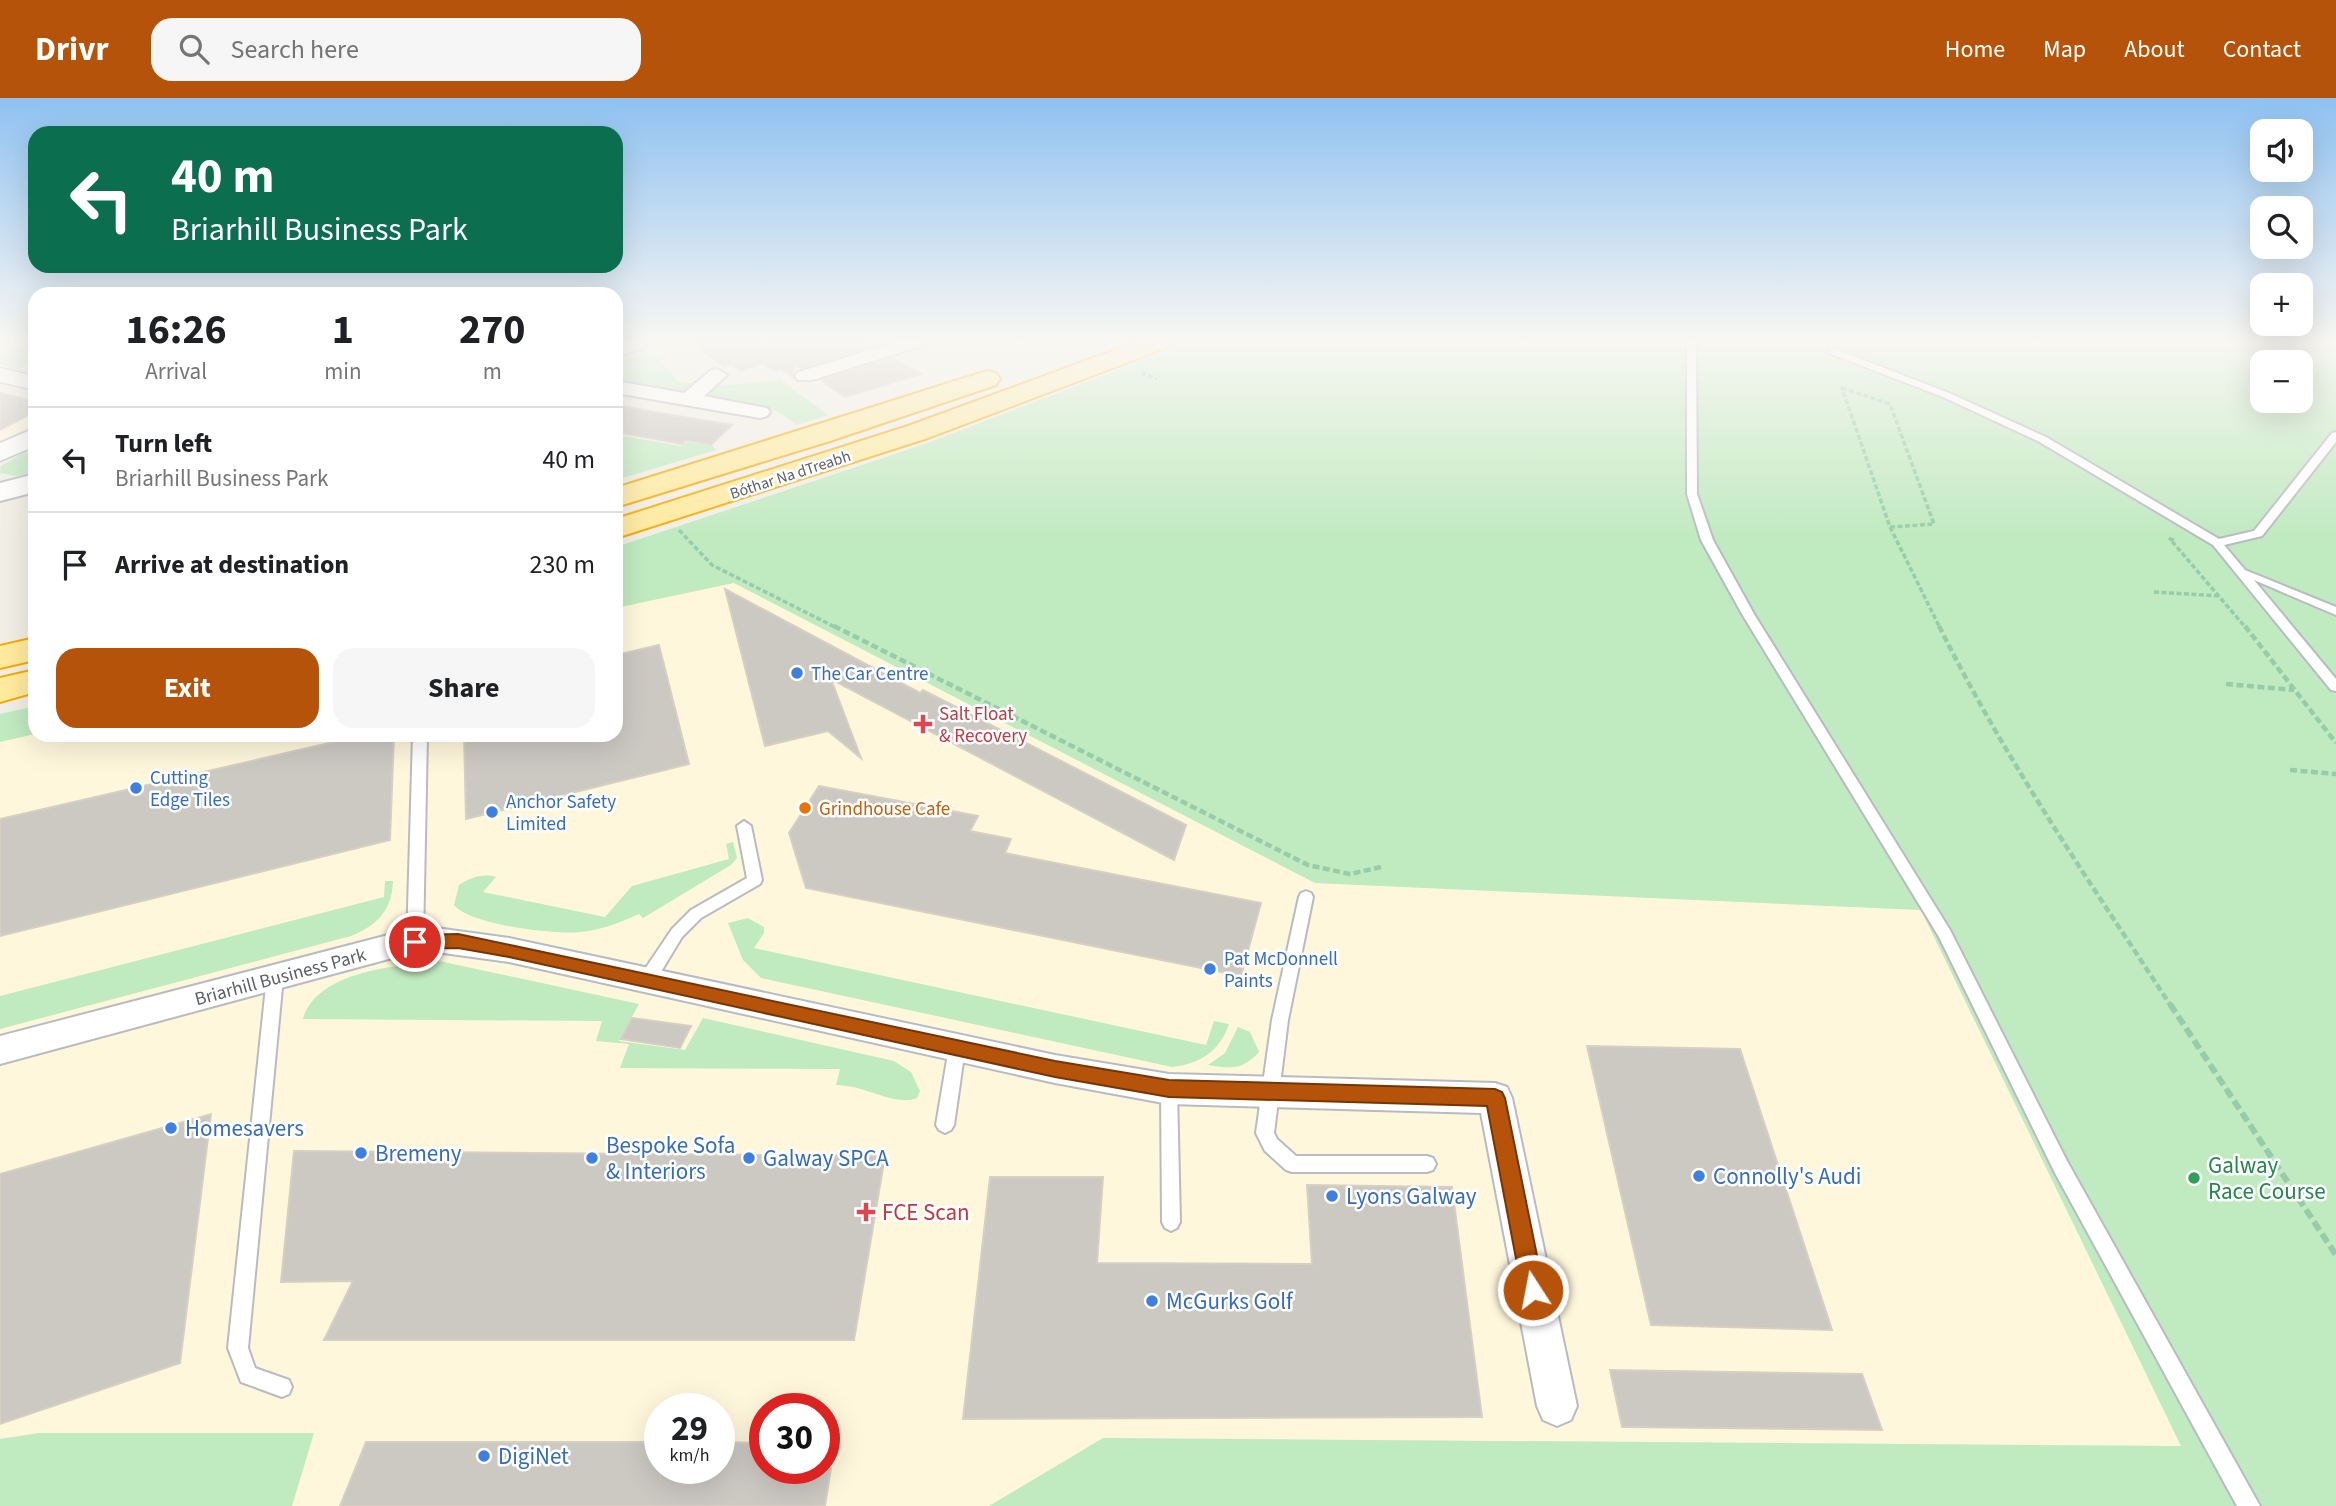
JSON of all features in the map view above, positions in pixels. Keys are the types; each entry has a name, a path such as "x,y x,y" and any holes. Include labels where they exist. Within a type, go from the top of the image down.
{"highway":[{"name":"Bóthar Na dTreabh","path":"623,496 899,408"},
{"name":"Bóthar Na dTreabh","path":"623,526 984,408"},
{"path":"0,657 28,651"},
{"path":"0,690 28,683"}],"main road":[{"path":"0,492 28,485"}],"street":[{"path":"734,408 760,412"},
{"path":"0,453 28,439"},
{"name":"Briarhill Business Park","path":"0,1050 415,942 458,941 1055,1069 1169,1088 1495,1098 1557,1406"}],"lane":[{"path":"1692,408 1692,494 1707,540 1754,625 1945,934 2061,1167 2249,1506"},
{"path":"1974,408 2042,439 2217,543 2336,688"},
{"path":"2217,543 2258,534 2336,435"},
{"path":"2322,450 2336,455"},
{"path":"2243,572 2336,611"},
{"path":"415,942 420,742"},
{"path":"648,980 677,933 696,914 755,880 744,826"},
{"path":"1306,897 1268,1093 1265,1133 1271,1144 1292,1164 1427,1164"},
{"path":"275,977 238,1348 248,1376 282,1387"},
{"path":"945,1125 957,1048"},
{"path":"1169,1088 1171,1222"}],"path":[{"path":"1849,408 1890,527 1980,709 2050,824 2336,1255"},
{"path":"1890,527 1934,524 1891,408"},
{"path":"663,514 712,565 1172,799 1308,865 1350,874 1381,867"},
{"path":"2217,543 2170,539 2221,596 2336,743"},
{"path":"2154,592 2221,596"},
{"path":"2226,684 2295,690"},
{"path":"2290,771 2336,774"}],"shaded area":[{"path":"0,408 28,408 28,427 0,441"},
{"path":"623,549 699,565 1315,883 1921,910 2182,1446 1103,1438 989,1506 292,1506 313,1433 39,1433 0,1439 0,714 28,708 28,742 623,742"}],"green space":[{"path":"767,408 818,408 828,415 796,425"},
{"path":"1019,408 2250,408 2250,413 2313,413 2313,408 2336,408 2336,1506 989,1506 1103,1438 2181,1446 1921,910 1315,883 734,583 623,607 623,545 922,445"},
{"path":"623,436 681,446 687,442 713,446 716,450 623,478"},
{"path":"28,450 28,474 17,476 0,473 1,466"},
{"path":"28,708 28,736 0,742 0,714"},
{"path":"733,842 737,858 731,865 643,918 639,914 596,929 569,933 514,927 477,918 454,905 459,885 476,877 491,876 496,877 483,892 605,917 632,886 729,859 726,844"},
{"path":"385,881 393,881 390,900 382,915 369,927 351,936 0,1029 0,996 384,897"},
{"path":"748,918 764,927 764,933 754,948 1206,1045 1214,1021 1229,1024 1220,1042 1208,1054 1191,1063 1172,1067 761,978 743,960 728,923"},
{"path":"439,961 639,1004 619,1041 685,1050 703,1018 894,1061 911,1072 920,1091 917,1098 899,1100 858,1088 836,1085 840,1069 620,1068 629,1044 596,1041 602,1021 303,1019 311,1003 324,990 341,981 380,969"},
{"path":"1238,1027 1250,1032 1259,1052 1248,1062 1236,1067 1208,1065 1225,1053"},
{"path":"39,1433 314,1433 292,1506 0,1506 0,1439"}],"building":[{"path":"0,408 28,408 28,416 0,430"},
{"path":"623,408 732,425 711,445 686,440 682,444 623,433"},
{"path":"725,589 920,693 923,690 1186,825 1174,860 831,679 861,758 828,731 765,746"},
{"path":"659,645 689,764 466,819 464,742 623,742 623,653"},
{"path":"334,742 394,742 390,840 0,936 0,819"},
{"path":"819,786 978,816 970,831 1011,839 1005,853 1261,903 1241,976 806,888 789,833"},
{"path":"632,1018 691,1026 680,1048 621,1039"},
{"path":"1587,1046 1740,1049 1832,1330 1651,1325"},
{"path":"211,1114 180,1363 0,1424 0,1174"},
{"path":"294,1151 885,1156 854,1340 324,1340 353,1281 281,1282"},
{"path":"990,1177 1103,1177 1097,1263 1312,1264 1307,1185 1452,1187 1482,1417 963,1419"},
{"path":"1610,1370 1862,1374 1882,1430 1622,1427"},
{"path":"366,1442 644,1442 644,1484 735,1484 735,1442 749,1443 749,1484 828,1484 825,1506 340,1506"}],"place":[{"name":"The Car Centre","path":"797,673"},
{"name":"Salt Float & Recovery","path":"923,724"},
{"name":"Cutting Edge Tiles","path":"136,788"},
{"name":"Grindhouse Cafe","path":"805,808"},
{"name":"Anchor Safety Limited","path":"492,812"},
{"name":"Pat McDonnell Paints","path":"1210,969"},
{"name":"Homesavers","path":"171,1128"},
{"name":"Bremeny","path":"361,1153"},
{"name":"Bespoke Sofa & Interiors","path":"592,1158"},
{"name":"Galway SPCA","path":"749,1158"},
{"name":"Connolly's Audi","path":"1699,1176"},
{"name":"Galway Race Course","path":"2194,1178"},
{"name":"Lyons Galway","path":"1332,1196"},
{"name":"FCE Scan","path":"866,1212"},
{"name":"McGurks Golf","path":"1152,1301"},
{"name":"DigiNet","path":"484,1456"}],"route":[{"path":"415,942 458,941 509,950 1055,1069 1169,1088 1495,1098 1533,1290"}]}
